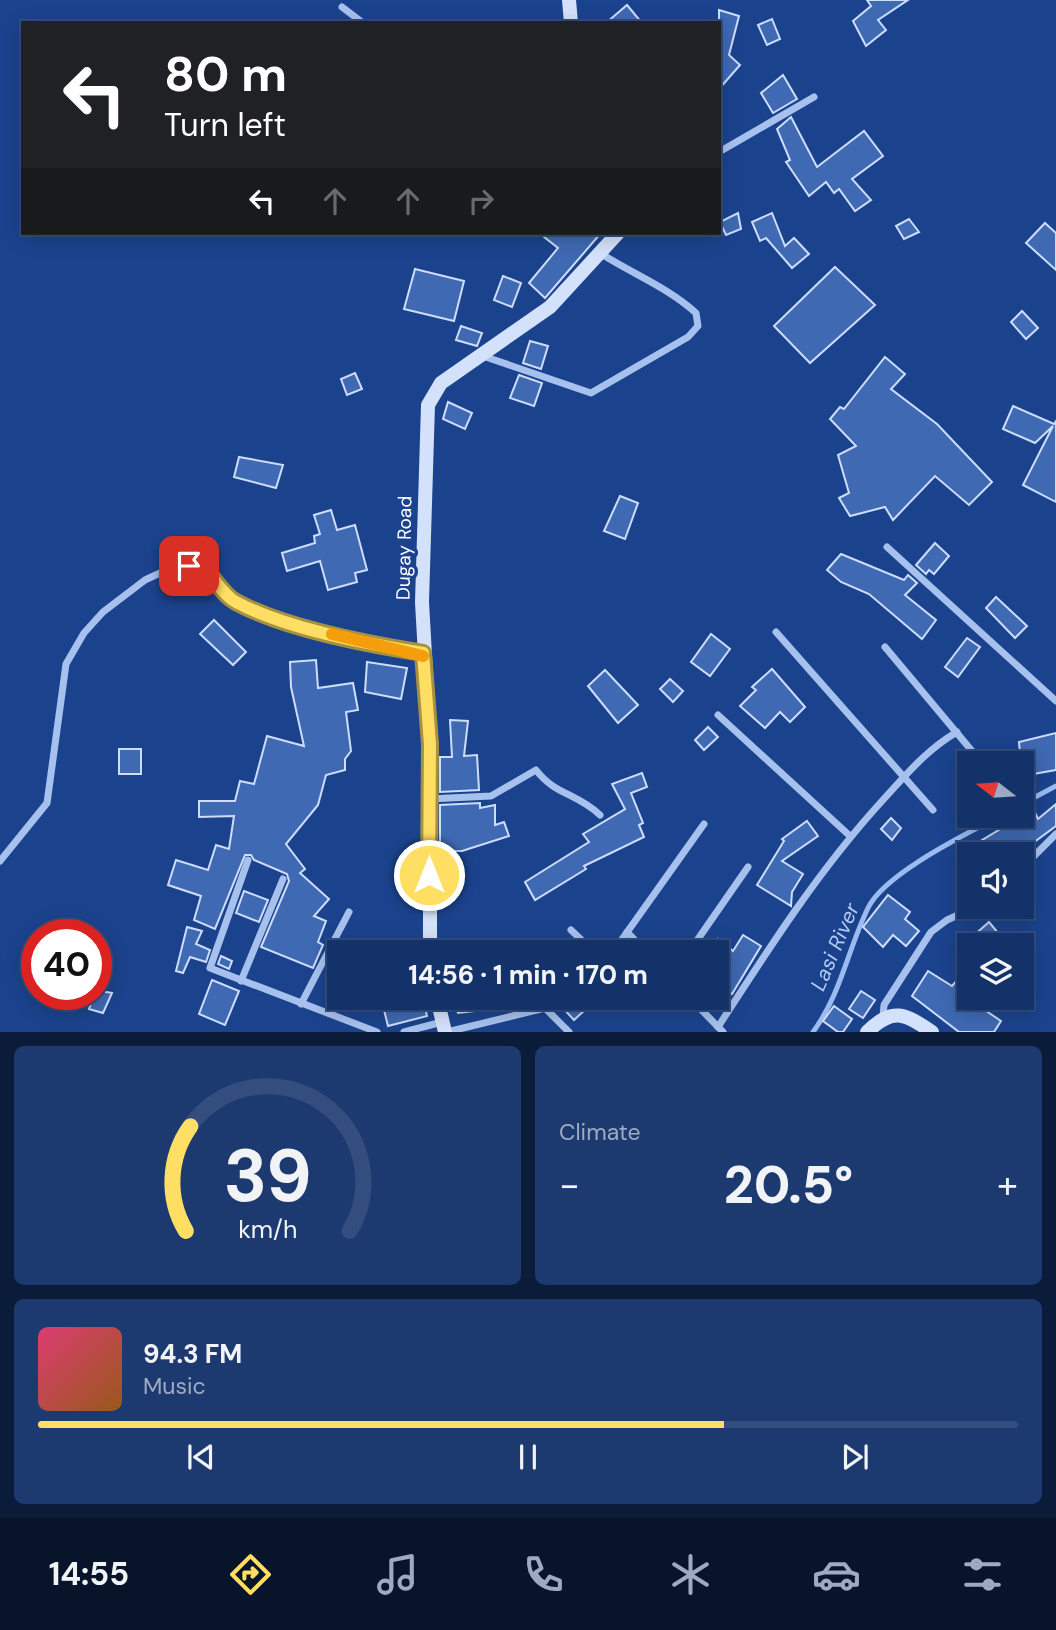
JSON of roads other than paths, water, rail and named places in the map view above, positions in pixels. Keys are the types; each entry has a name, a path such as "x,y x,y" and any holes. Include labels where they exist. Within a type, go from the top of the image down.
{"street":[{"path":"569,0 571,21"},
{"path":"342,7 360,21"},
{"path":"721,151 814,97"},
{"name":"Dugay Road","path":"430,940 428,690 423,653 428,405 441,383 550,307 616,235"},
{"path":"480,355 591,393 678,343 698,326 696,313 682,300 634,276 600,253"},
{"path":"887,547 1056,701"},
{"path":"0,861 47,803 66,664 90,626 145,580 175,566 203,565 233,601 361,643 423,653"},
{"path":"776,632 933,810"},
{"path":"885,647 972,751"},
{"path":"718,715 850,836"},
{"path":"702,1010 721,1029 800,901 850,836 930,748 957,732"},
{"path":"429,799 491,796 536,770 548,786 584,800 600,815"},
{"path":"621,940 704,824"},
{"path":"1034,856 1056,834"},
{"path":"248,860 210,968 377,1031"},
{"path":"697,940 748,867"},
{"path":"241,981 283,879"},
{"path":"301,1004 349,912"},
{"path":"883,1017 884,1005 931,932 957,915"},
{"path":"571,930 581,940"},
{"path":"627,932 635,940"},
{"path":"404,1031 445,1028 545,1008 569,1031"},
{"path":"440,1010 445,1028"},
{"path":"867,1031 883,1017 910,1017 932,1031"}],"waterway":[{"name":"Lasi River","path":"1034,798 1056,786"},
{"name":"Lasi River","path":"813,1032 831,1002 861,924 877,895 927,856 978,828"}]}
